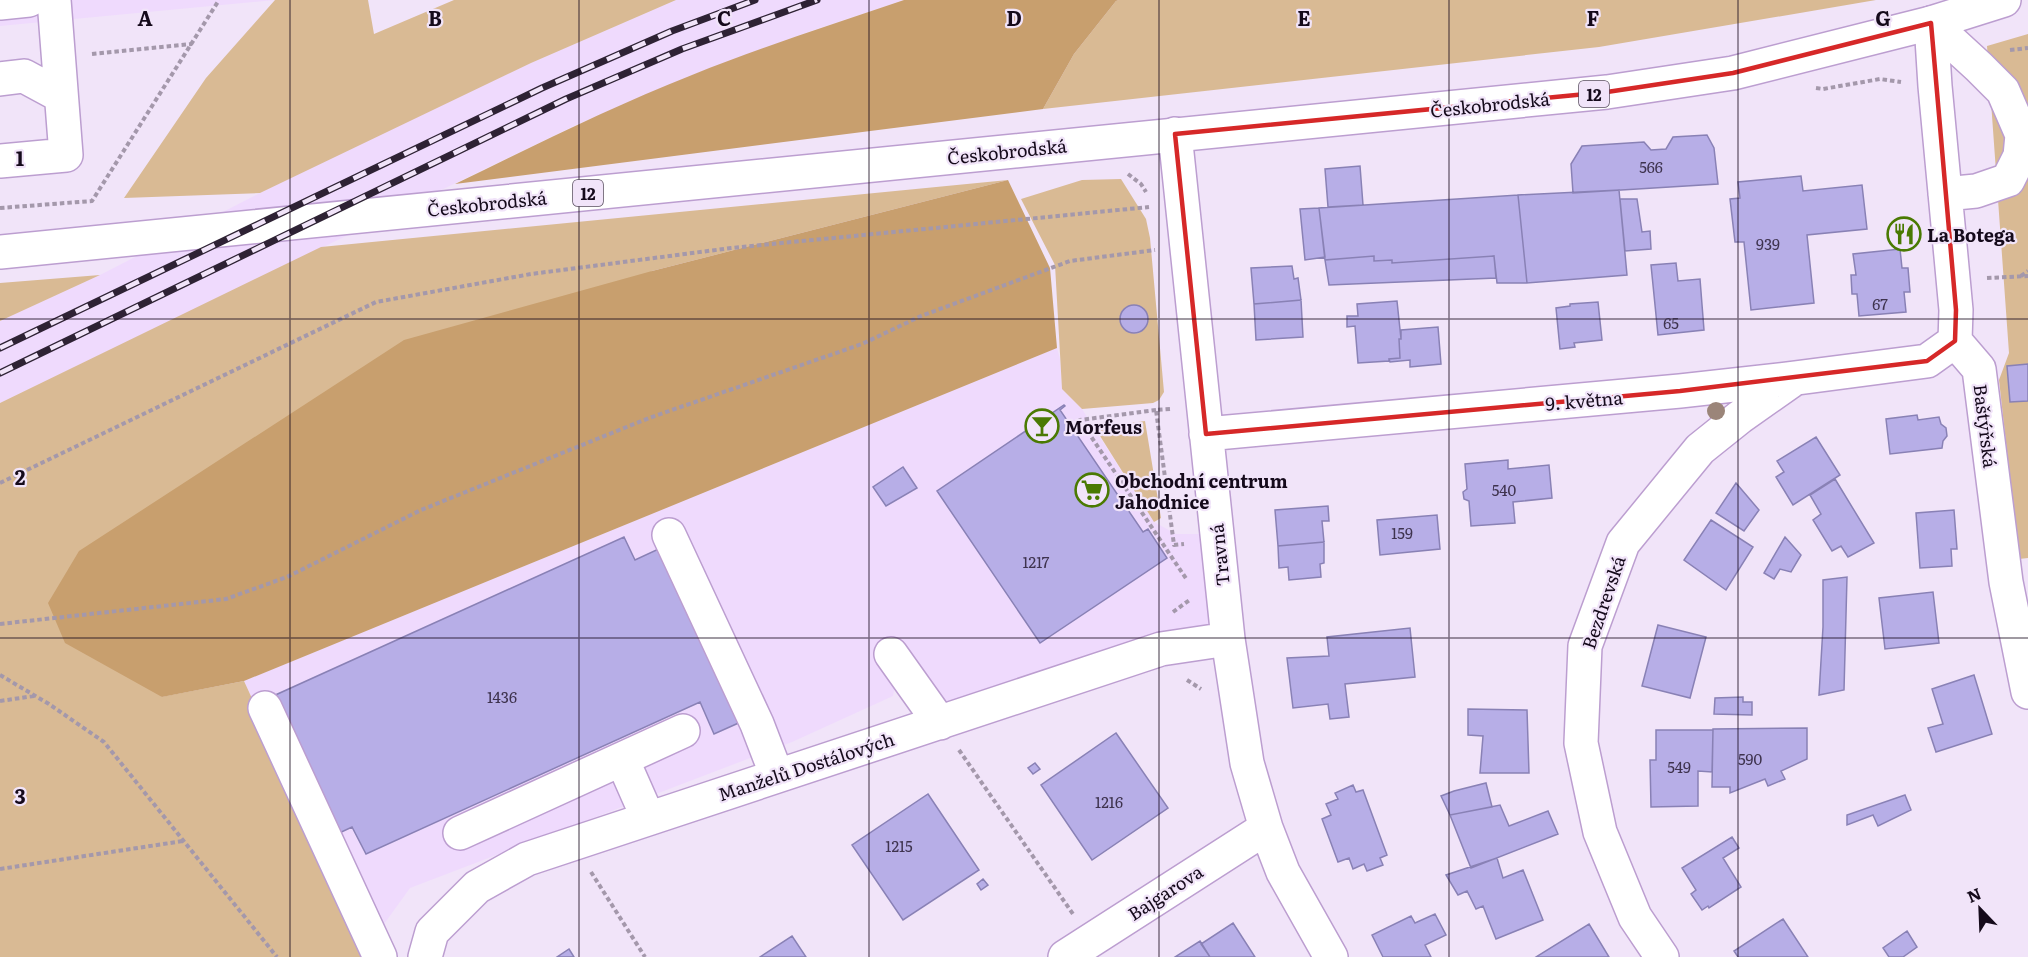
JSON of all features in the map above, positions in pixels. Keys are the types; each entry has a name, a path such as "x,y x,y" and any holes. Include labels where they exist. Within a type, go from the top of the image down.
{"street":[{"path":"0,3 29,0"},
{"path":"0,161 66,155 54,0"},
{"name":"Českobrodská","path":"0,252 1607,92 1733,73 1931,24 2004,0"},
{"path":"1931,24 2003,91 2022,135 2020,156 2008,180 1976,191 1945,194"},
{"path":"1931,24 1954,279 1955,341"},
{"path":"0,79 24,76 62,96"},
{"name":"Travná","path":"1175,134 1228,639 1247,763 1266,828 1283,872 1331,957"},
{"name":"9. května","path":"1206,434 1680,391 1796,378 1927,361 1955,341"},
{"name":"Baštýřská","path":"1955,341 1979,369 2006,582 2028,692"},
{"name":"Bezdrevská","path":"1662,957 1635,917 1600,832 1581,743 1585,646 1623,543 1700,449 1740,417 1796,378"},
{"path":"1680,391 1700,405 1703,428 1700,449"},
{"path":"669,535 757,724 777,776"},
{"name":"Manželů Dostálových","path":"425,957 432,932 477,887 527,859 1161,649 1228,639"},
{"path":"891,654 940,723"},
{"path":"265,708 380,957"},
{"path":"460,833 683,731"},
{"path":"622,759 648,818"},
{"name":"Bajgarova","path":"1078,949 1266,828"}],"path":[{"path":"0,208 92,201 219,0"},
{"path":"59,57 192,44"},
{"path":"1979,67 1997,52 2028,48"},
{"path":"1812,87 1823,89 1880,79 1935,86"},
{"path":"0,483 376,302 531,274 731,248 1182,204"},
{"path":"0,624 226,599 287,577 432,505 649,418 862,344 921,316 1070,261 1159,249"},
{"path":"2021,276 2028,271"},
{"path":"1954,279 2028,276"},
{"path":"1156,410 1080,420 1191,585"},
{"path":"0,675 104,742 277,957"},
{"path":"0,701 35,696"},
{"path":"940,723 1078,949"},
{"path":"0,869 184,841"},
{"path":"572,843 645,957"}],"highlighted area":[{"path":"1931,23 1956,310 1955,341 1927,361 1680,391 1206,434 1175,134 1607,92 1733,73"}],"shaded area":[{"path":"0,0 275,0 0,26"},
{"path":"275,0 368,0 374,34 454,0 676,0 531,63 260,193 124,198 206,78"},
{"path":"676,0 904,0 808,32 692,75 578,124 0,403 0,321 100,275 375,136 531,63"},
{"path":"904,0 1119,0 1074,54 1043,109 455,184 572,127 662,87 771,45"},
{"path":"1119,0 1876,0 1599,47 1043,109 1074,54"},
{"path":"2028,34 2028,558 2019,559 1999,380 2009,353 1987,46"},
{"path":"1121,179 1146,219 1150,238 1164,392 1159,400 1153,403 1082,409 1062,389 1055,265 1021,199 1082,180","holes":["1131,305 1146,311 1148,320 1139,333 1132,333 1123,327 1120,317 1125,308"]},
{"path":"1008,180 652,271 161,697 244,681 370,957 0,957 0,403 321,247"},
{"path":"1008,180 1050,268 1057,348 244,681 162,697 65,643 48,603 79,551 404,340 652,271"},
{"path":"100,275 0,321 0,283"},
{"path":"1057,348 1062,389 1082,409 1154,522 1176,534 1217,534 1228,639 940,723 901,650 893,696 792,742 410,888 366,949 244,681"},
{"path":"1145,421 1161,518 1154,522 1095,428"}],"building":[{"path":"1707,135 1714,148 1718,184 1573,193 1571,164 1582,146 1644,142 1651,150 1666,149 1673,137"},
{"path":"1360,166 1363,205 1328,207 1325,169"},
{"path":"1801,176 1803,191 1862,185 1867,229 1807,235 1814,303 1751,310 1744,242 1735,242 1730,199 1740,198 1738,182"},
{"path":"1619,190 1627,275 1527,283 1518,195"},
{"path":"1518,195 1527,283 1497,283 1494,256 1392,263 1392,260 1374,261 1374,256 1325,260 1319,208"},
{"path":"1620,199 1637,199 1642,232 1650,231 1651,249 1625,251"},
{"path":"1319,208 1325,257 1305,260 1300,209"},
{"path":"1900,249 1902,268 1908,268 1910,292 1904,292 1906,312 1859,316 1857,294 1852,294 1851,275 1856,275 1853,254"},
{"path":"1374,256 1374,261 1392,260 1392,263 1494,256 1496,278 1329,285 1325,260"},
{"path":"1676,263 1678,281 1700,279 1704,330 1658,335 1651,265"},
{"path":"1292,266 1294,279 1298,278 1301,300 1254,304 1251,268"},
{"path":"1301,300 1303,337 1256,340 1254,304"},
{"path":"1397,301 1401,339 1399,339 1400,358 1358,363 1355,326 1347,327 1347,316 1358,316 1357,304"},
{"path":"1598,302 1602,340 1574,343 1575,347 1560,349 1556,308 1570,306 1570,304"},
{"path":"1134,305 1144,309 1148,319 1144,329 1134,333 1124,329 1120,319 1124,309"},
{"path":"1438,327 1441,364 1410,367 1410,360 1390,362 1389,359 1400,358 1401,330"},
{"path":"2028,364 2028,401 2010,402 2007,366"},
{"path":"1064,405 1060,410 1143,532 1148,529 1167,558 1040,643 937,491"},
{"path":"1917,415 1918,420 1939,417 1941,424 1946,428 1947,436 1942,448 1890,454 1886,419"},
{"path":"1816,437 1840,475 1793,505 1776,477 1784,472 1777,461"},
{"path":"1508,460 1508,469 1549,465 1552,498 1513,502 1515,523 1471,526 1469,501 1464,499 1463,492 1467,489 1465,464"},
{"path":"903,467 917,488 886,506 873,487"},
{"path":"1835,479 1874,543 1848,557 1841,546 1832,551 1813,520 1821,514 1810,495"},
{"path":"1736,483 1759,510 1744,531 1716,513"},
{"path":"1328,506 1329,521 1322,521 1324,542 1278,546 1275,510"},
{"path":"1954,510 1957,549 1951,549 1952,566 1920,568 1916,513"},
{"path":"1437,515 1440,549 1380,555 1377,520"},
{"path":"1711,520 1753,547 1726,590 1684,560"},
{"path":"624,537 635,560 665,546 743,721 714,734 700,702 366,854 352,827 333,836 271,697"},
{"path":"1785,537 1801,555 1791,572 1780,569 1774,579 1764,573"},
{"path":"1324,542 1324,563 1320,564 1321,577 1289,580 1288,567 1279,568 1278,546"},
{"path":"1847,577 1844,690 1819,695 1823,580"},
{"path":"1933,592 1939,643 1885,649 1879,598"},
{"path":"1658,625 1706,637 1690,698 1642,686"},
{"path":"1410,628 1415,677 1345,684 1349,717 1330,719 1328,704 1293,708 1287,658 1329,656 1327,637"},
{"path":"1974,675 1992,734 1936,752 1928,728 1943,724 1932,689"},
{"path":"1743,697 1743,702 1752,702 1752,715 1714,714 1715,698"},
{"path":"1468,709 1527,710 1529,773 1480,773 1483,736 1468,735"},
{"path":"1807,728 1807,759 1781,771 1785,779 1768,786 1765,779 1730,793 1730,787 1712,787 1713,729"},
{"path":"1656,730 1713,730 1712,772 1698,771 1698,806 1651,807 1650,760 1656,760"},
{"path":"1116,733 1168,808 1092,860 1041,785"},
{"path":"1035,763 1040,769 1033,774 1028,768"},
{"path":"1486,783 1492,807 1450,815 1441,796"},
{"path":"1353,785 1356,792 1363,790 1387,855 1380,858 1383,865 1367,871 1364,864 1353,869 1349,858 1338,862 1322,819 1331,815 1326,804 1338,799 1335,793"},
{"path":"928,794 979,870 903,920 852,845"},
{"path":"1905,795 1911,810 1878,826 1873,815 1847,825 1847,815"},
{"path":"1500,805 1509,826 1548,811 1558,834 1471,868 1450,815"},
{"path":"1732,837 1739,848 1723,858 1741,887 1709,908 1708,906 1702,910 1691,894 1696,890 1682,868"},
{"path":"1497,858 1503,878 1523,870 1543,920 1496,939 1483,906 1476,909 1467,891 1458,895 1446,875"},
{"path":"983,879 988,885 981,890 977,884"},
{"path":"1435,914 1446,935 1425,945 1431,957 1383,957 1372,935 1411,916 1415,923"},
{"path":"1783,919 1808,957 1738,957 1734,951"},
{"path":"1233,923 1255,957 1210,957 1201,944"},
{"path":"1589,924 1609,957 1536,957"},
{"path":"1907,931 1917,947 1903,957 1889,957 1883,948"},
{"path":"792,936 806,957 760,957"},
{"path":"1200,941 1210,957 1175,957"},
{"path":"569,949 574,957 557,957"}],"railway":[{"path":"0,348 542,88 672,31 755,0"},
{"path":"0,373 566,99 682,49 817,0"}],"place":[{"name":"La Botega","path":"1904,234"},
{"name":"Morfeus","path":"1042,426"},
{"name":"Obchodní centrum Jahodnice","path":"1092,490"}]}
